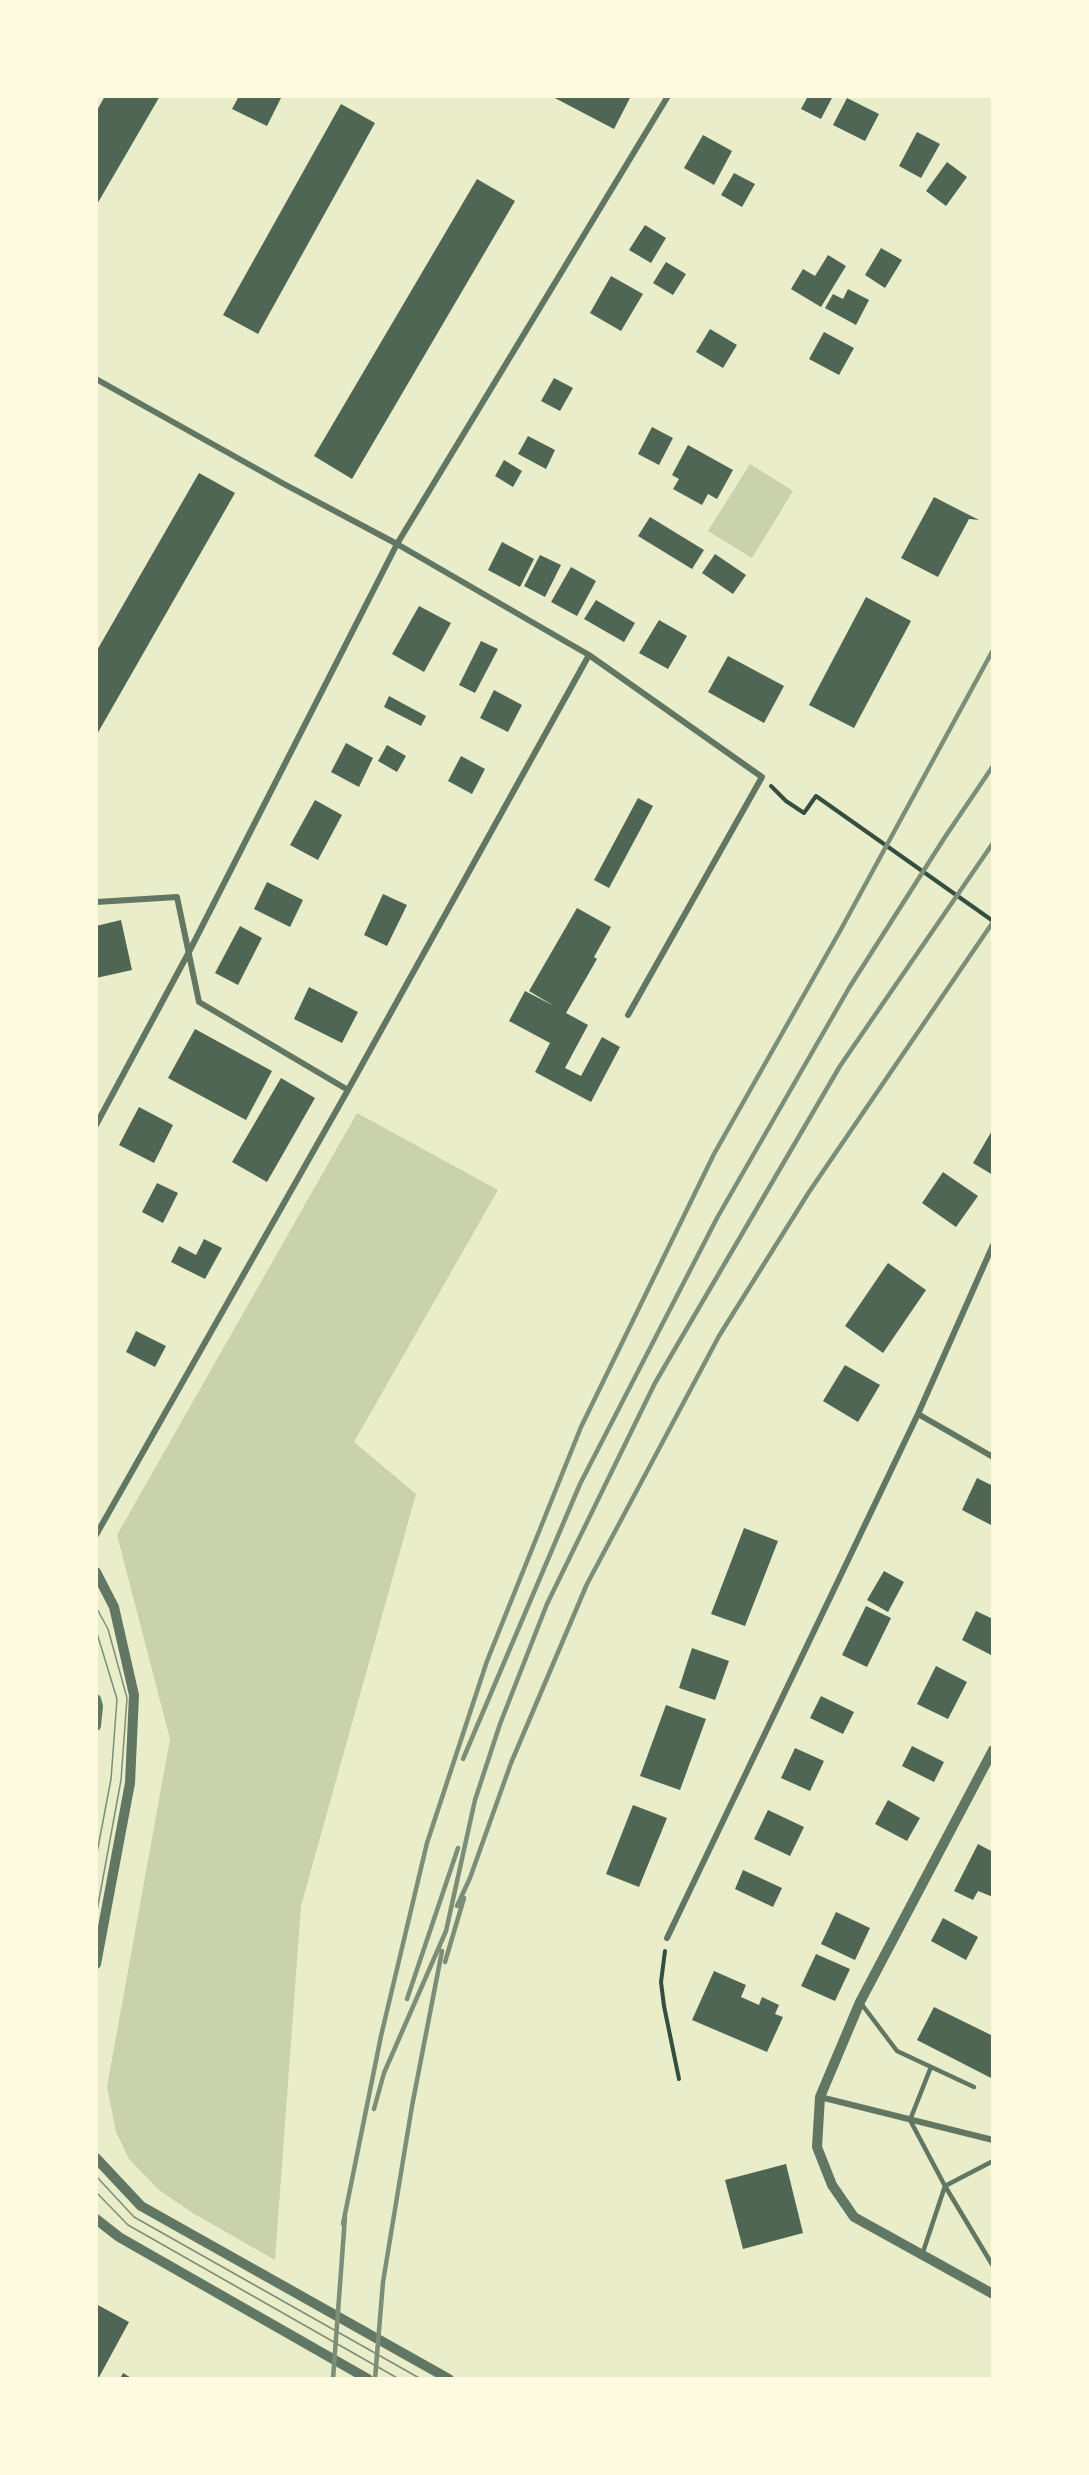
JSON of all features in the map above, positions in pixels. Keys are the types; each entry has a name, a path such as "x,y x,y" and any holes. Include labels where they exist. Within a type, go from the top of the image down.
{"street":[{"path":"96,1125 190,950 397,544 668,96"},
{"path":"96,379 397,544 589,655 762,777 628,1015"},
{"path":"96,1535 348,1090 589,655"},
{"path":"96,902 177,897 190,950 199,1002 348,1090"},
{"path":"667,1938 918,1414 993,1245"},
{"path":"918,1414 993,1456"},
{"path":"96,1572 114,1607 134,1695 130,1783 96,1964"},
{"path":"96,1699 98,1706 96,1726"},
{"path":"993,1750 860,2002 820,2097 817,2147 832,2185 854,2217 993,2294"},
{"path":"820,2097 993,2140"},
{"path":"96,2158 141,2206 449,2379"},
{"path":"96,2219 120,2237 368,2379"}],"lane":[{"path":"860,2002 897,2050 974,2087"},
{"path":"931,2067 910,2120 945,2186 993,2266"},
{"path":"922,2255 945,2186 993,2162"}],"path":[{"path":"762,777 786,801 804,813 816,796 993,921"},
{"path":"667,1938 661,1982 670,2042 679,2079"}],"green space":[{"path":"750,464 793,491 752,558 708,531"},
{"path":"357,1113 498,1190 354,1442 416,1494 301,1906 275,2260 191,2212 159,2190 129,2159 116,2132 107,2087 170,1739 117,1535"}],"building":[{"path":"105,96 160,96 96,206 96,112"},
{"path":"239,96 282,96 267,126 232,109"},
{"path":"551,96 631,96 614,129"},
{"path":"808,96 833,96 821,119 801,109"},
{"path":"847,98 879,114 865,141 833,125"},
{"path":"341,104 375,123 258,334 223,315"},
{"path":"917,132 940,144 921,178 899,166"},
{"path":"703,135 732,151 714,185 684,168"},
{"path":"947,162 967,177 946,206 926,191"},
{"path":"734,173 755,184 742,207 721,195"},
{"path":"477,179 515,201 352,479 314,456"},
{"path":"645,225 666,238 651,263 629,250"},
{"path":"881,248 902,260 885,288 865,275"},
{"path":"828,255 846,266 821,307 791,289 803,269 815,276"},
{"path":"666,262 686,274 673,295 653,283"},
{"path":"611,276 643,294 621,331 590,313"},
{"path":"848,289 869,300 856,325 825,308 833,294 843,299"},
{"path":"710,329 737,345 723,368 696,352"},
{"path":"824,332 854,348 839,375 809,359"},
{"path":"554,378 573,388 560,411 541,401"},
{"path":"652,427 673,438 659,465 638,454"},
{"path":"528,436 555,450 546,469 518,454"},
{"path":"688,445 733,470 717,499 708,494 702,505 673,489 679,479 672,475"},
{"path":"504,460 522,471 513,487 495,476"},
{"path":"199,473 235,493 96,736 96,652"},
{"path":"934,497 979,520 969,519 938,577 901,558"},
{"path":"650,517 704,550 692,569 638,536"},
{"path":"502,542 534,559 520,587 488,570"},
{"path":"715,554 746,575 733,594 702,573"},
{"path":"540,555 561,565 545,597 524,586"},
{"path":"571,567 596,581 577,616 551,602"},
{"path":"866,597 911,621 854,728 809,705"},
{"path":"596,600 635,623 624,642 584,619"},
{"path":"419,606 451,623 424,672 392,654"},
{"path":"659,620 687,636 668,669 639,653"},
{"path":"481,641 498,649 475,693 459,685"},
{"path":"728,656 784,686 764,723 708,692"},
{"path":"494,690 522,705 508,732 480,718"},
{"path":"389,696 426,716 421,726 384,707"},
{"path":"346,743 373,758 359,787 331,772"},
{"path":"387,745 406,756 397,772 378,761"},
{"path":"461,756 485,769 472,794 448,781"},
{"path":"638,798 653,806 609,888 594,880"},
{"path":"315,800 342,815 318,860 290,845"},
{"path":"267,882 303,900 290,927 254,909"},
{"path":"383,894 407,905 387,946 364,935"},
{"path":"577,908 611,927 594,957 597,959 566,1013 588,1025 565,1068 581,1076 602,1037 620,1047 591,1102 535,1072 550,1043 509,1021 525,991 554,1006 529,991"},
{"path":"121,920 132,970 96,978 96,926"},
{"path":"240,926 262,938 238,985 215,973"},
{"path":"309,987 358,1012 342,1043 294,1019"},
{"path":"195,1029 272,1071 246,1120 168,1078"},
{"path":"281,1078 315,1098 267,1182 232,1162"},
{"path":"139,1107 173,1125 154,1163 119,1145"},
{"path":"993,1129 993,1175 973,1163"},
{"path":"943,1172 978,1196 956,1227 922,1203"},
{"path":"157,1183 178,1193 163,1223 142,1212"},
{"path":"204,1239 222,1248 205,1279 171,1262 179,1246 196,1255"},
{"path":"888,1263 926,1290 883,1353 845,1326"},
{"path":"136,1331 166,1346 155,1367 126,1352"},
{"path":"845,1365 880,1385 858,1422 823,1401"},
{"path":"977,1478 993,1486 991,1525 962,1510"},
{"path":"744,1528 778,1541 745,1626 711,1614"},
{"path":"884,1571 904,1582 888,1612 867,1600"},
{"path":"866,1606 891,1618 867,1667 842,1655"},
{"path":"976,1611 993,1619 993,1656 962,1640"},
{"path":"692,1648 729,1661 715,1700 679,1688"},
{"path":"936,1666 967,1682 948,1719 917,1704"},
{"path":"821,1696 854,1712 843,1734 810,1718"},
{"path":"666,1705 706,1719 680,1790 640,1776"},
{"path":"912,1746 944,1762 934,1782 902,1766"},
{"path":"795,1748 824,1761 810,1791 781,1778"},
{"path":"888,1800 920,1818 907,1841 875,1824"},
{"path":"633,1805 667,1818 639,1887 606,1874"},
{"path":"768,1810 804,1827 790,1856 754,1839"},
{"path":"978,1844 993,1852 993,1897 978,1891 973,1900 954,1891"},
{"path":"743,1870 782,1888 773,1907 735,1889"},
{"path":"836,1912 870,1928 855,1960 821,1944"},
{"path":"943,1918 978,1937 966,1960 931,1941"},
{"path":"816,1954 850,1969 835,2001 801,1986"},
{"path":"714,1971 746,1985 741,1997 759,2005 762,1997 779,2005 775,2014 783,2017 767,2052 692,2020"},
{"path":"934,2007 993,2036 993,2079 917,2040"},
{"path":"786,2164 803,2233 743,2249 725,2180"},
{"path":"96,2304 129,2322 98,2379 96,2379"},
{"path":"123,2373 133,2379 120,2379"}],"tram line":[{"path":"96,1607 108,1629 127,1698 121,1780 96,1916"},
{"path":"96,1630 117,1699 111,1779 96,1858"},
{"path":"96,2176 134,2217 421,2379"},
{"path":"96,2192 128,2225 399,2379"}],"railway":[{"path":"343,2224 381,2036 427,1843 487,1661 581,1427 714,1154 840,931 993,650"},
{"path":"463,1759 580,1484 717,1218 849,988 993,766"},
{"path":"374,2109 384,2073 446,1931 475,1800 500,1724 547,1604 655,1383 840,1066 993,843"},
{"path":"457,1906 470,1878 511,1763 587,1584 719,1336 809,1192 993,922"},
{"path":"407,1999 458,1848"},
{"path":"445,1962 464,1898"},
{"path":"375,2379 383,2282 412,2106 442,1951"},
{"path":"333,2379 345,2217"}]}
